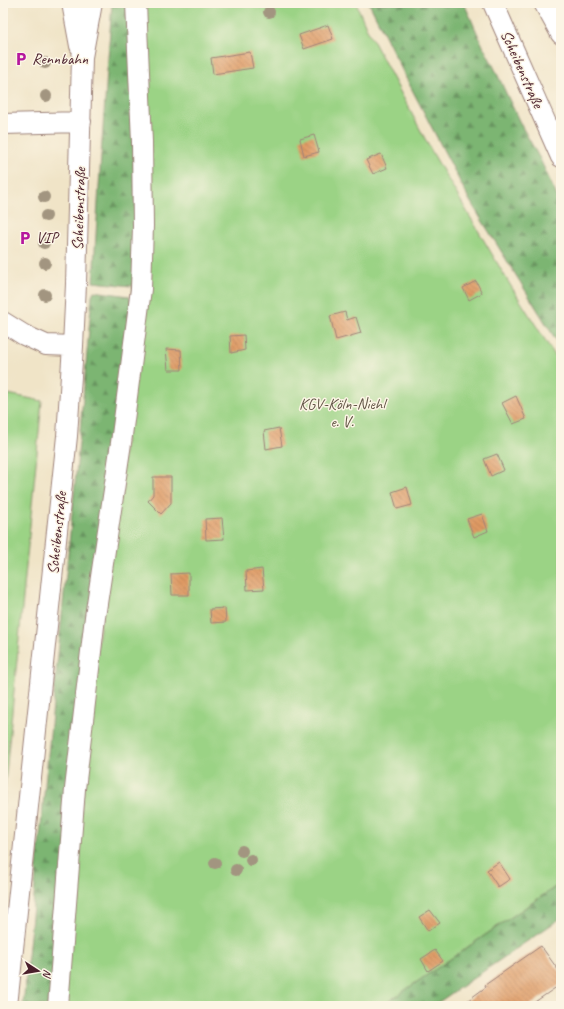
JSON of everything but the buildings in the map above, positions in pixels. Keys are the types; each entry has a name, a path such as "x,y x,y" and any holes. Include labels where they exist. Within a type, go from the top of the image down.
{"street":[{"name":"Scheibenstraße","path":"72,3 82,57"},
{"name":"Scheibenstraße","path":"7,1006 67,436 74,346 82,57 92,3"},
{"path":"58,1006 76,781 96,617 141,289 143,226 142,142 136,3"},
{"name":"Scheibenstraße","path":"493,3 561,156"},
{"path":"544,3 561,34"},
{"path":"3,124 81,122"},
{"path":"3,322 24,335 46,345 74,346"}],"green space":[{"path":"112,3 132,3 137,280 131,286 93,282"},
{"name":"KGV-Köln-Niehl e. V.","path":"141,3 356,3 366,27 432,152 509,283 561,365 561,883 382,1006 62,1006 96,657 129,415"},
{"path":"369,3 464,3 483,46 521,125 540,159 561,205 561,348 470,201"},
{"path":"94,291 129,296 133,307 55,1006 23,1006 79,443 92,295"},
{"path":"3,393 42,401 3,805"},
{"path":"561,883 561,918 433,1006 382,1006"}],"place":[{"name":"Rennbahn","path":"21,59"},
{"name":"VIP","path":"25,238"}]}
